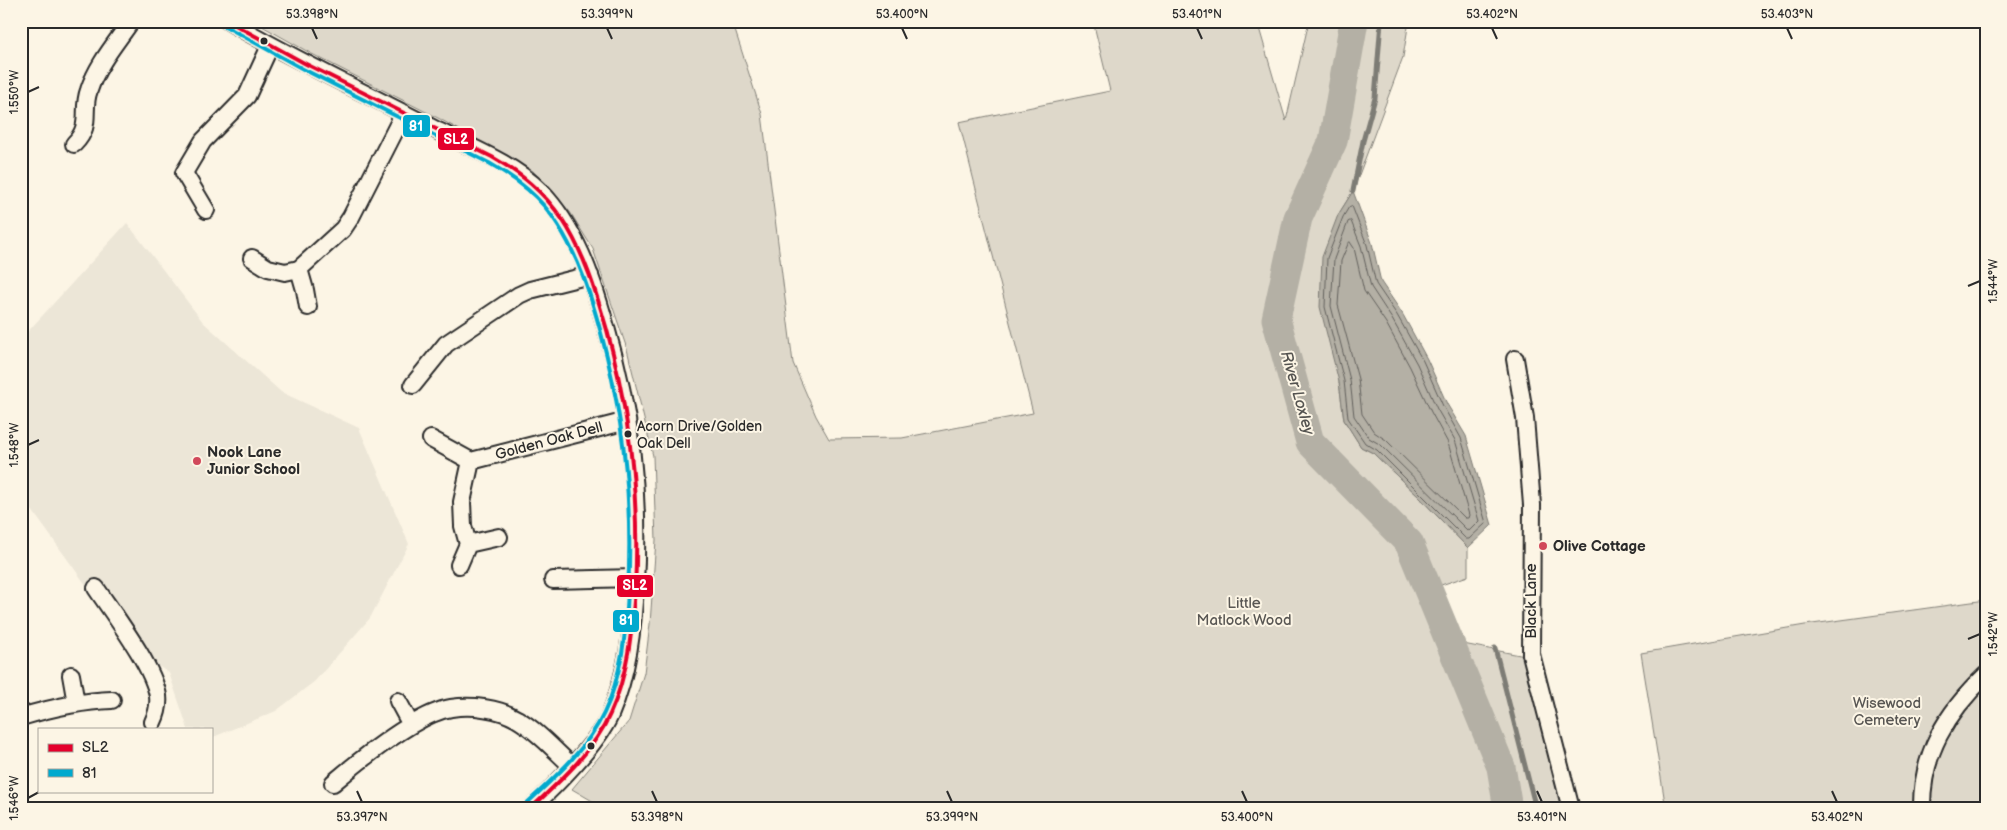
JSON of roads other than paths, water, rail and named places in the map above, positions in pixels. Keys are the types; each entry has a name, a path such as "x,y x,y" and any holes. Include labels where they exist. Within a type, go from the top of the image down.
{"street":[{"path":"74,144 82,136 86,122 88,92 103,61 131,21"},
{"path":"228,21 270,46 404,113 498,162 522,177 539,191 565,224 578,246 590,275 615,358 628,421 636,484 635,578 630,643 620,688 609,718 572,766 530,809"},
{"path":"206,210 184,173 203,141 246,96 270,46"},
{"path":"252,258 268,268 285,272 299,270 343,230 404,113"},
{"path":"299,270 308,307"},
{"path":"413,385 446,344 519,295 530,290 590,275"},
{"name":"Black Lane","path":"1515,359 1525,418 1532,505 1531,654 1571,809"},
{"name":"Golden Oak Dell","path":"471,462 628,421"},
{"path":"431,439 471,462 462,502 463,526 468,544 459,565"},
{"path":"468,544 499,537"},
{"path":"553,580 635,578"},
{"path":"96,588 149,672 158,696 157,714 153,722"},
{"path":"71,675 76,703"},
{"path":"1922,809 1922,791 1931,751 1947,719 1970,690 1986,675"},
{"path":"21,717 50,708 76,703 112,700"},
{"path":"398,701 411,725"},
{"path":"333,783 372,752 411,725 450,708 471,707 496,710 517,719 572,766"}],"water":[{"path":"1353,191 1372,243 1381,282 1402,313 1427,359 1447,404 1466,436 1492,525 1468,548 1373,453 1361,447 1344,420 1339,382 1320,307 1322,257 1338,215"}],"waterway":[{"name":"River Loxley","path":"1354,21 1333,141 1298,218 1276,319 1310,442 1409,543 1501,767 1508,809"},
{"path":"1353,191 1363,141 1375,98 1381,21"},
{"path":"1495,648 1536,809"}],"place":[{"name":"Acorn Drive/Golden Oak Dell","path":"628,434"},
{"name":"Nook Lane Junior School","path":"197,461"},
{"name":"Olive Cottage","path":"1543,546"}],"park label":[{"name":"Little Matlock Wood","path":"1244,612"},
{"name":"Wisewood Cemetery","path":"1887,712"}]}
